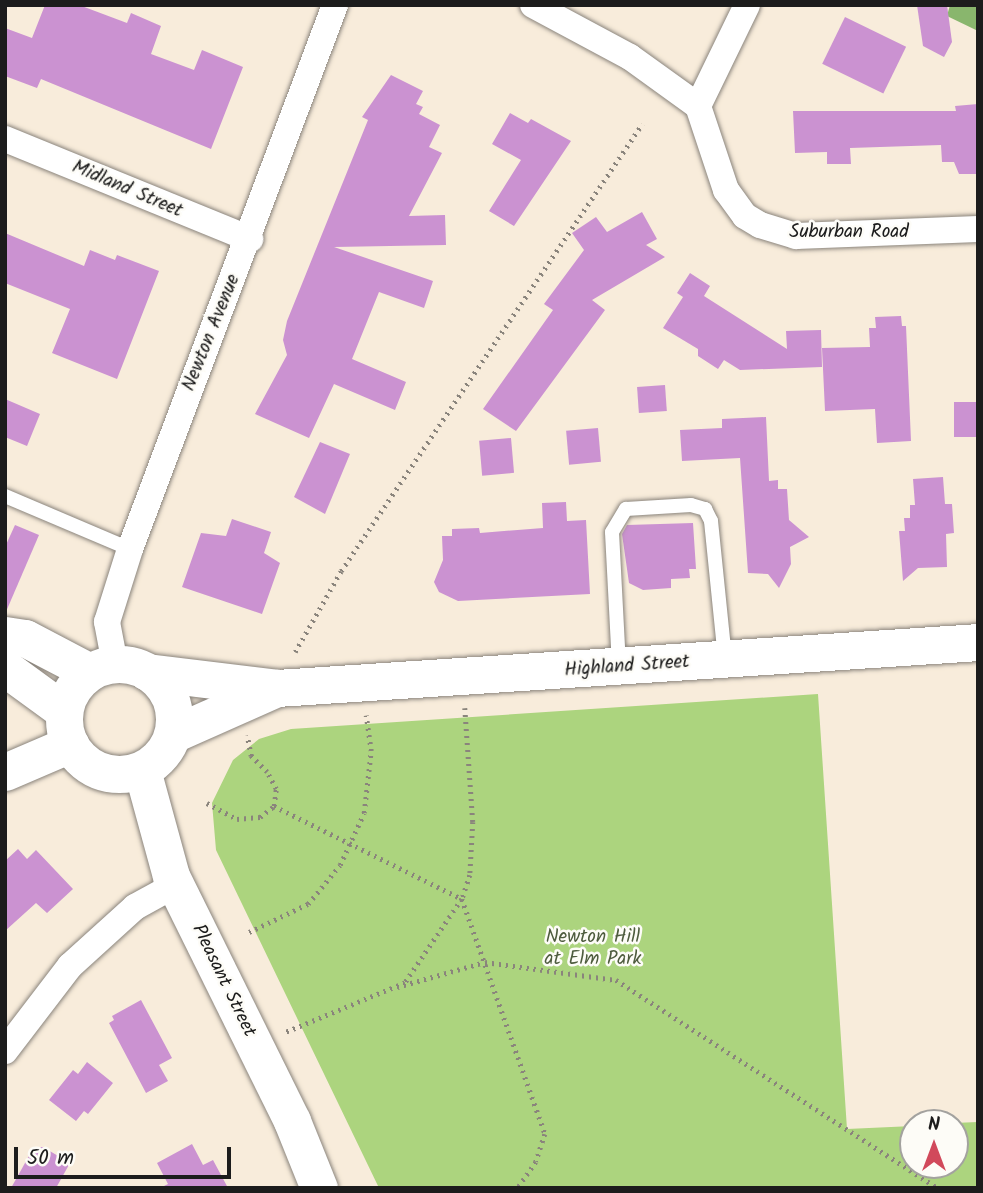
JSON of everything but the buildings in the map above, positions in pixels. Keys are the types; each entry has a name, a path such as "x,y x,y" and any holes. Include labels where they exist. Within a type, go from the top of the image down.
{"main road":[{"path":"5,635 25,638 117,669 169,699 173,734 166,748 142,770 126,774 93,768 67,727 5,668"},
{"name":"Highland Street","path":"117,669 277,688 978,642"},
{"path":"5,772 67,727 78,682 117,669"},
{"name":"Highland Street","path":"173,734 277,688"},
{"name":"Pleasant Street","path":"142,770 159,821 163,856 175,885 254,1044 319,1188"}],"street":[{"name":"Newton Avenue","path":"117,669 107,622 130,549 250,239 335,5"},
{"path":"533,5 630,57 698,106 747,5"},
{"name":"Suburban Road","path":"698,106 726,190 745,216 760,225 796,236 978,229"},
{"name":"Midland Street","path":"5,139 250,239"},
{"path":"5,1051 80,957 135,907 175,885"}],"lane":[{"path":"5,496 130,549"},
{"path":"619,667 612,532 626,509 691,505 705,509 711,521 726,660"}],"path":[{"path":"295,652 341,571 642,124"},
{"path":"397,987 439,938 462,899 470,875 472,821 465,706"},
{"path":"249,932 308,904 325,887 350,843 364,813 371,751 366,714"},
{"path":"207,803 237,819 260,817 274,806 276,789 267,772 251,756 247,734"},
{"path":"274,806 462,899 545,1134 536,1162 517,1188"},
{"path":"254,1044 397,987 485,962 616,980 937,1188"}],"green space":[{"path":"950,5 978,5 978,31 947,16"},
{"name":"Newton Hill at Elm Park","path":"818,694 847,1129 899,1127 899,1179 969,1179 969,1122 978,1122 978,1188 379,1188 216,850 212,803 233,760 259,739 291,729"}]}
